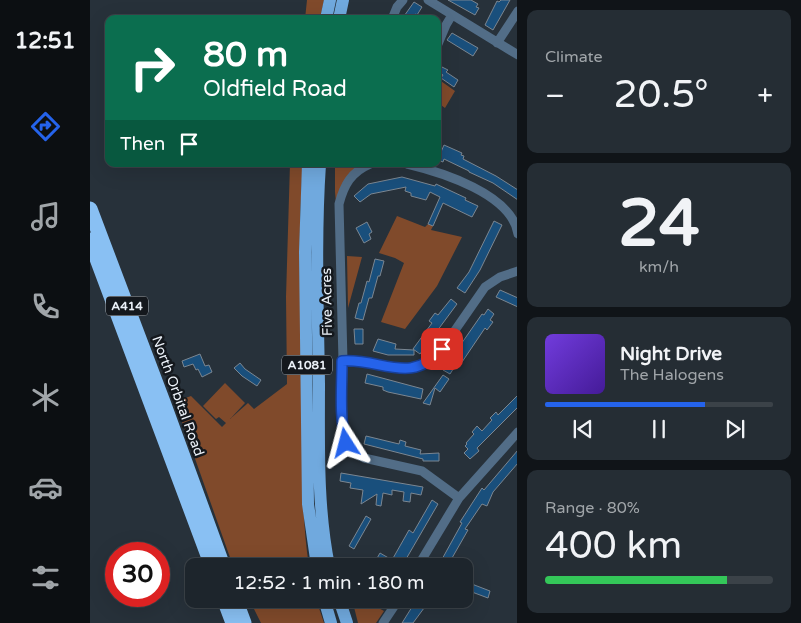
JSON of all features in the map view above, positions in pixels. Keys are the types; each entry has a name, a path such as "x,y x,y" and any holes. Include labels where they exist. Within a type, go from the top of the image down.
{"highway":[{"name":"North Orbital Road","path":"90,209 164,402 220,558"},
{"name":"North Orbital Road","path":"90,240 209,558"},
{"path":"227,608 233,623"},
{"path":"238,608 244,623"}],"main road":[{"path":"327,15 330,0"},
{"path":"340,15 343,0"},
{"name":"A1081","path":"308,167 305,252 308,504 316,558"},
{"name":"A1081","path":"320,167 317,246 320,475 322,519 328,558"},
{"path":"327,608 331,623"},
{"path":"342,608 346,623"}],"street":[{"path":"394,15 403,0"},
{"path":"428,0 517,55"},
{"path":"497,43 517,11"},
{"path":"441,37 452,15"},
{"name":"Five Acres","path":"365,167 349,179 342,192 339,204 342,409 346,443 354,453 364,458 422,471 459,498"},
{"path":"417,167 449,177 494,199 511,217 517,234"},
{"path":"342,361 364,361 396,369 407,369 429,362 442,349 484,287 500,276 517,271"},
{"path":"423,558 459,498 517,432"},
{"path":"383,623 393,608"}],"shaded area":[{"path":"307,0 324,0 321,15 305,15"},
{"path":"441,81 455,91 445,108 441,105"},
{"path":"290,167 303,167 300,248 303,477 304,522 308,558 230,558 175,402 191,396 222,427 226,423 219,417 216,419 203,406 225,383 245,403 230,419 248,403 254,409 287,384 286,297"},
{"path":"335,167 360,167 336,203"},
{"path":"397,216 425,227 428,224 433,226 431,230 462,237 437,286 405,329 381,322 404,263 379,253"},
{"path":"347,256 362,257 348,308"},
{"path":"319,608 324,623 261,623 254,609"},
{"path":"354,608 378,608 384,611 376,623 358,623"}],"building":[{"path":"448,0 471,0 478,4 476,7 479,8 475,15"},
{"path":"510,0 493,30 485,25 497,1"},
{"path":"414,2 422,7 417,15 405,15"},
{"path":"452,33 478,48 473,56 447,40"},
{"path":"442,67 448,70 446,72 458,80 454,87 441,78 443,75"},
{"path":"444,145 462,153 463,159 517,189 517,199 493,183 444,159 443,162 441,161 441,152"},
{"path":"402,177 435,186 436,184 466,198 465,200 478,206 472,217 443,203 433,226 428,224 440,197 430,192 426,200 411,196 411,193 405,191 406,187 371,194 360,202 354,196 368,184"},
{"path":"494,221 502,225 480,270 465,293 457,288 469,272"},
{"path":"367,222 372,232 369,234 371,239 364,243 356,228"},
{"path":"375,259 384,261 380,276 378,276 372,298 369,298 363,320 355,318 367,281 369,282"},
{"path":"500,290 517,298 517,307 496,297"},
{"path":"451,299 457,304 420,354 413,349 432,323 429,321 435,313 438,315"},
{"path":"488,309 494,314 490,320 493,322 487,330 485,328 460,365 457,363 450,374 443,370 482,314 484,315"},
{"path":"354,329 363,329 363,344 355,344"},
{"path":"378,339 396,344 395,349 414,350 414,355 388,355 373,351"},
{"path":"200,354 205,366 209,365 212,372 202,377 193,364 184,367 182,361"},
{"path":"240,363 245,369 261,380 257,386 234,368"},
{"path":"367,374 423,389 421,399 388,392 383,390 383,387 365,383"},
{"path":"443,375 449,379 440,392 435,388 430,405 423,403"},
{"path":"517,396 517,408 477,448 479,451 470,459 464,453 468,449 465,446 466,443 474,434 472,432 477,426 482,431 492,420 490,418 496,412 498,415"},
{"path":"366,436 399,444 400,440 406,442 405,446 421,450 420,454 439,453 439,461 423,461 423,459 364,444"},
{"path":"517,451 517,464 493,492 487,506 482,504 465,529 468,530 452,558 443,558 462,523 460,522 482,488 484,490"},
{"path":"341,473 423,487 421,495 411,493 410,502 403,501 404,492 392,490 392,495 383,493 381,506 376,505 377,494 361,504 363,490 350,488 351,483 340,481"},
{"path":"432,500 438,504 407,558 393,558 409,530 413,533"},
{"path":"366,516 371,519 354,549 349,546"},
{"path":"380,553 389,558 377,558"},
{"path":"473,584 490,591 488,598 473,592"},
{"path":"411,608 424,608 413,623 402,623"}],"route":[{"path":"346,443 342,409 342,361 364,361 396,369 407,369 429,362 442,349"}]}
